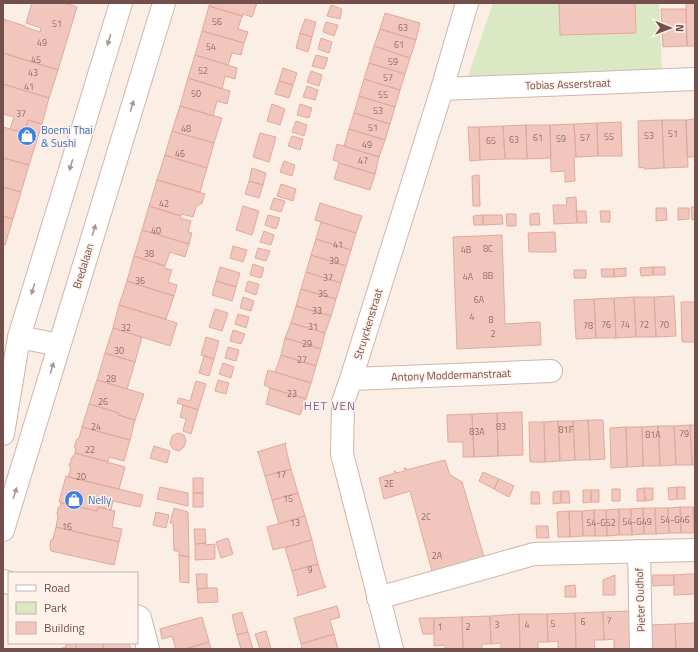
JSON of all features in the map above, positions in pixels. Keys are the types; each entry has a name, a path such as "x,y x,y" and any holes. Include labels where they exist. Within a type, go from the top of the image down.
{"street":[{"path":"3,434 19,337 121,3"},
{"name":"Bredalaan","path":"3,530 164,3"},
{"name":"Struyckenstraat","path":"392,649 342,454 343,402 442,89 466,3"},
{"name":"Tobias Asserstraat","path":"442,89 695,79"},
{"path":"19,337 59,345"},
{"name":"Antony Moddermanstraat","path":"351,379 551,371"},
{"path":"378,598 534,554 695,550"},
{"name":"Pieter Oudhof","path":"639,551 641,649"},
{"path":"139,616 148,649"}],"green space":[{"path":"493,3 659,3 662,69 467,79"}],"building":[{"path":"32,3 65,3 77,7 58,70 3,53 3,19 40,32 41,28 26,23"},
{"path":"210,3 257,3 252,17 243,14 242,16 209,6"},
{"path":"559,3 635,3 636,33 560,35"},
{"path":"686,3 695,3 695,46 687,46"},
{"path":"331,5 342,9 340,19 327,16"},
{"path":"209,6 242,16 238,29 248,32 244,43 202,31"},
{"path":"661,9 686,9 687,46 663,47"},
{"path":"385,13 420,23 416,40 380,29"},
{"path":"305,19 316,22 312,37 300,33"},
{"path":"326,22 338,25 334,36 323,32"},
{"path":"380,29 416,40 410,58 374,46"},
{"path":"202,31 244,43 241,55 232,53 228,65 195,55"},
{"path":"300,33 312,37 308,52 296,48"},
{"path":"321,38 332,42 329,53 318,49"},
{"path":"374,46 410,58 405,74 369,63"},
{"path":"3,53 58,70 49,98 3,84"},
{"path":"195,55 237,68 235,79 225,76 222,89 188,78"},
{"path":"316,55 328,58 324,69 312,66"},
{"path":"369,63 405,74 400,90 364,79"},
{"path":"283,68 297,73 293,85 279,81"},
{"path":"311,71 322,75 319,86 307,82"},
{"path":"188,78 230,91 227,104 217,101 213,116 180,106"},
{"path":"364,79 400,90 395,107 359,96"},
{"path":"279,81 293,85 289,98 275,94"},
{"path":"3,84 49,98 42,124 28,120 24,133 10,129 14,117 3,114"},
{"path":"307,86 318,90 315,100 303,97"},
{"path":"359,96 395,107 390,124 354,113"},
{"path":"272,104 285,109 280,125 267,121"},
{"path":"300,104 312,108 309,118 297,115"},
{"path":"180,106 222,118 214,143 172,131"},
{"path":"354,113 390,124 385,140 349,129"},
{"path":"695,119 695,157 687,157 686,120"},
{"path":"28,120 42,124 29,165 3,158 3,127 24,133"},
{"path":"662,120 686,120 688,167 664,168"},
{"path":"662,120 664,168 639,168 638,121"},
{"path":"296,121 307,125 304,136 292,132"},
{"path":"621,122 622,156 598,156 597,123"},
{"path":"597,123 598,156 576,157 574,124"},
{"path":"574,124 576,157 574,157 575,181 565,182 565,171 551,172 550,125"},
{"path":"526,125 527,159 505,159 503,126"},
{"path":"526,125 550,125 551,158 527,159"},
{"path":"503,126 505,159 480,160 479,127"},
{"path":"468,127 479,127 480,160 470,161"},
{"path":"349,129 385,140 379,157 344,146"},
{"path":"172,131 214,143 207,168 165,155"},
{"path":"260,133 276,137 269,162 253,157"},
{"path":"292,136 303,139 300,150 288,146"},
{"path":"337,144 379,157 375,174 333,160"},
{"path":"165,155 207,168 200,192 157,180"},
{"path":"3,158 29,165 21,192 3,187"},
{"path":"284,161 295,165 292,176 280,172"},
{"path":"339,163 375,174 370,190 334,179"},
{"path":"252,168 266,173 263,185 249,181"},
{"path":"479,175 480,206 473,206 472,176"},
{"path":"157,180 205,194 202,203 196,207 193,217 181,214 181,216 149,206"},
{"path":"249,181 263,185 259,198 245,194"},
{"path":"281,184 296,189 293,201 277,196"},
{"path":"3,187 21,192 13,219 3,216"},
{"path":"576,197 577,223 554,224 553,205 567,205 566,198"},
{"path":"274,198 285,201 281,212 270,209"},
{"path":"320,203 362,216 356,233 315,220"},
{"path":"149,206 181,216 180,218 191,221 188,232 192,233 189,244 142,230"},
{"path":"243,206 259,211 252,235 236,230"},
{"path":"691,207 695,207 695,219 692,220"},
{"path":"656,208 666,208 667,220 656,221"},
{"path":"678,208 689,208 689,219 678,220"},
{"path":"576,211 586,211 587,223 577,223"},
{"path":"600,211 610,211 610,222 601,222"},
{"path":"539,213 540,225 530,225 530,214"},
{"path":"506,214 516,214 516,226 507,226"},
{"path":"268,215 280,218 276,229 265,225"},
{"path":"483,215 483,225 474,225 473,216"},
{"path":"483,215 502,215 503,224 483,225"},
{"path":"3,216 13,219 5,245 3,244"},
{"path":"321,222 356,233 351,250 316,239"},
{"path":"142,230 189,244 185,257 170,252 165,266 134,256"},
{"path":"264,231 274,235 271,245 260,242"},
{"path":"555,232 556,252 529,252 528,233"},
{"path":"502,235 505,324 540,322 541,345 457,349 453,237"},
{"path":"316,239 351,250 346,266 311,255"},
{"path":"233,246 247,250 243,262 230,258"},
{"path":"258,248 270,251 266,261 255,258"},
{"path":"311,255 346,266 341,283 306,272"},
{"path":"134,256 165,266 165,268 172,270 168,282 177,285 174,296 127,281"},
{"path":"253,264 264,268 261,278 250,275"},
{"path":"220,267 240,273 236,287 216,281"},
{"path":"653,267 665,267 665,275 653,275"},
{"path":"653,267 653,275 641,276 640,268"},
{"path":"626,268 626,276 614,277 614,269"},
{"path":"601,269 614,269 614,277 602,277"},
{"path":"574,270 586,270 586,278 574,278"},
{"path":"306,272 341,283 336,299 301,289"},
{"path":"127,281 174,296 166,319 119,305"},
{"path":"216,281 236,287 232,301 212,295"},
{"path":"248,281 259,284 256,295 245,291"},
{"path":"301,289 336,299 331,316 296,306"},
{"path":"674,296 676,336 656,337 654,297"},
{"path":"243,297 254,301 251,311 240,308"},
{"path":"634,297 636,337 616,338 614,298"},
{"path":"634,297 654,297 656,337 636,337"},
{"path":"614,298 616,338 596,338 594,299"},
{"path":"594,299 596,338 576,339 574,300"},
{"path":"681,302 695,302 695,342 682,342"},
{"path":"119,305 177,323 170,346 113,328"},
{"path":"296,306 331,316 325,333 291,323"},
{"path":"215,309 228,313 222,331 209,327"},
{"path":"238,314 249,317 246,328 235,324"},
{"path":"291,323 325,333 321,349 285,338"},
{"path":"113,328 142,337 135,362 105,353"},
{"path":"233,330 245,334 241,344 230,341"},
{"path":"206,337 219,341 214,359 201,355"},
{"path":"285,338 321,349 316,366 281,355"},
{"path":"228,347 239,350 236,361 225,358"},
{"path":"105,353 135,362 127,389 97,380"},
{"path":"281,355 316,366 311,383 275,372"},
{"path":"204,356 214,359 209,376 199,373"},
{"path":"223,363 234,367 231,378 219,374"},
{"path":"268,370 311,383 306,399 264,385"},
{"path":"97,380 144,394 135,420 118,415 119,413 89,404"},
{"path":"218,380 229,383 226,394 215,391"},
{"path":"196,381 206,384 198,410 177,403 179,398 190,401"},
{"path":"270,388 306,399 300,415 266,404"},
{"path":"89,404 119,413 118,415 135,420 130,440 82,427"},
{"path":"183,405 198,410 191,434 183,431 186,419 180,417"},
{"path":"522,412 523,455 498,456 497,413"},
{"path":"497,413 498,456 474,457 472,414"},
{"path":"472,414 474,457 463,457 463,442 448,442 447,415"},
{"path":"588,420 603,420 605,459 590,460"},
{"path":"588,420 590,460 575,460 573,421"},
{"path":"558,421 560,461 545,462 544,422"},
{"path":"558,421 573,421 575,460 560,461"},
{"path":"529,422 544,422 545,462 530,462"},
{"path":"690,425 695,425 695,465 692,465"},
{"path":"690,425 692,465 676,465 674,426"},
{"path":"658,426 660,466 643,466 642,427"},
{"path":"658,426 674,426 676,465 660,466"},
{"path":"82,427 130,440 124,461 109,457 108,462 75,453 76,449 74,447 77,439 79,438"},
{"path":"626,427 642,427 643,466 627,467"},
{"path":"626,427 627,467 611,468 610,428"},
{"path":"178,433 184,435 186,441 184,447 179,451 173,449 170,444 172,436"},
{"path":"286,443 285,445 291,469 265,476 257,452"},
{"path":"154,446 170,451 167,463 150,458"},
{"path":"75,453 108,462 107,464 111,463 125,467 119,489 68,477 71,468 69,466"},
{"path":"445,460 450,475 462,482 484,557 432,571 410,491 384,499 379,478 395,473 394,471 396,473 405,471 404,468 406,468 406,470"},
{"path":"291,469 298,493 272,500 265,476"},
{"path":"483,472 499,479 494,489 479,481"},
{"path":"66,476 143,495 140,507 113,501 111,510 98,507 97,511 59,502"},
{"path":"193,478 203,478 203,493 193,493"},
{"path":"499,479 514,486 509,497 494,489"},
{"path":"160,487 188,493 188,506 157,499"},
{"path":"677,487 677,499 669,500 668,488"},
{"path":"677,487 685,487 685,499 677,499"},
{"path":"644,488 653,488 653,500 645,501"},
{"path":"644,488 645,501 637,501 637,489"},
{"path":"612,489 620,489 620,501 612,501"},
{"path":"583,490 591,490 591,502 583,503"},
{"path":"591,490 599,490 599,502 591,502"},
{"path":"561,491 561,503 553,504 553,492"},
{"path":"561,491 569,491 570,503 561,503"},
{"path":"531,492 539,492 540,504 531,504"},
{"path":"193,493 203,493 203,507 193,507"},
{"path":"298,493 305,516 279,524 272,500"},
{"path":"61,503 97,511 98,507 115,511 112,527 122,529 119,542 56,527 58,508 60,507"},
{"path":"680,507 681,533 669,533 668,508"},
{"path":"680,507 693,507 694,533 681,533"},
{"path":"693,507 695,507 695,533 694,533"},
{"path":"174,508 188,512 189,557 179,555 179,551 174,551 173,523 170,523"},
{"path":"643,508 655,508 656,534 644,534"},
{"path":"643,508 644,534 632,535 631,509"},
{"path":"655,508 668,508 669,533 656,534"},
{"path":"619,509 631,509 632,535 619,535"},
{"path":"619,509 619,535 607,536 606,510"},
{"path":"594,510 606,510 607,536 595,536"},
{"path":"594,510 595,536 583,536 582,511"},
{"path":"569,511 570,537 558,537 557,512"},
{"path":"569,511 582,511 583,536 570,537"},
{"path":"156,512 169,515 166,528 153,525"},
{"path":"305,516 312,540 273,550 267,527"},
{"path":"536,526 548,526 549,538 537,538"},
{"path":"56,527 119,542 114,565 51,551 51,540 53,539"},
{"path":"194,529 205,529 206,543 195,544"},
{"path":"228,538 233,554 221,558 216,542"},
{"path":"312,540 318,564 292,571 285,548"},
{"path":"206,543 205,545 215,544 215,559 195,560 195,544"},
{"path":"179,555 189,557 189,583 180,582"},
{"path":"318,564 326,587 297,596 298,594 292,571"},
{"path":"196,574 207,574 207,588 197,589"},
{"path":"695,574 695,594 674,595 674,575"},
{"path":"615,575 615,595 603,595 603,580"},
{"path":"652,575 674,575 674,585 653,586"},
{"path":"575,585 576,597 565,597 565,586"},
{"path":"217,588 218,602 198,603 197,589"},
{"path":"337,606 340,617 330,620 334,634 301,644 294,618"},
{"path":"632,611 633,649 614,649 614,639 604,640 603,612"},
{"path":"242,612 248,632 237,635 232,615"},
{"path":"603,612 604,640 594,640 595,649 576,649 575,613"},
{"path":"575,613 576,649 558,649 558,641 548,642 547,614"},
{"path":"519,614 547,614 548,642 538,642 538,649 520,649"},
{"path":"519,614 520,649 501,649 501,643 491,644 490,616"},
{"path":"490,616 491,644 482,644 482,649 463,649 462,617"},
{"path":"202,617 209,642 185,649 176,649 172,636 162,639 160,629"},
{"path":"462,617 463,649 445,649 445,645 434,646 434,618"},
{"path":"419,618 434,618 434,634 423,634"},
{"path":"695,623 695,649 676,649 675,624"},
{"path":"675,624 676,649 649,649 648,625"},
{"path":"266,631 271,649 260,649 255,634"},
{"path":"248,632 253,649 241,649 237,635"},
{"path":"334,634 338,649 302,649 301,644"},
{"path":"209,642 211,649 185,649"},
{"path":"65,644 75,644 77,649 59,649 66,647"},
{"path":"75,644 102,644 104,649 77,649"},
{"path":"102,644 129,644 131,649 104,649"}],"place":[{"name":"Boemi Thai & Sushi","path":"27,136"},
{"name":"Nelly","path":"74,500"}],"district":[{"name":"HET VEN","path":"330,406"}]}
